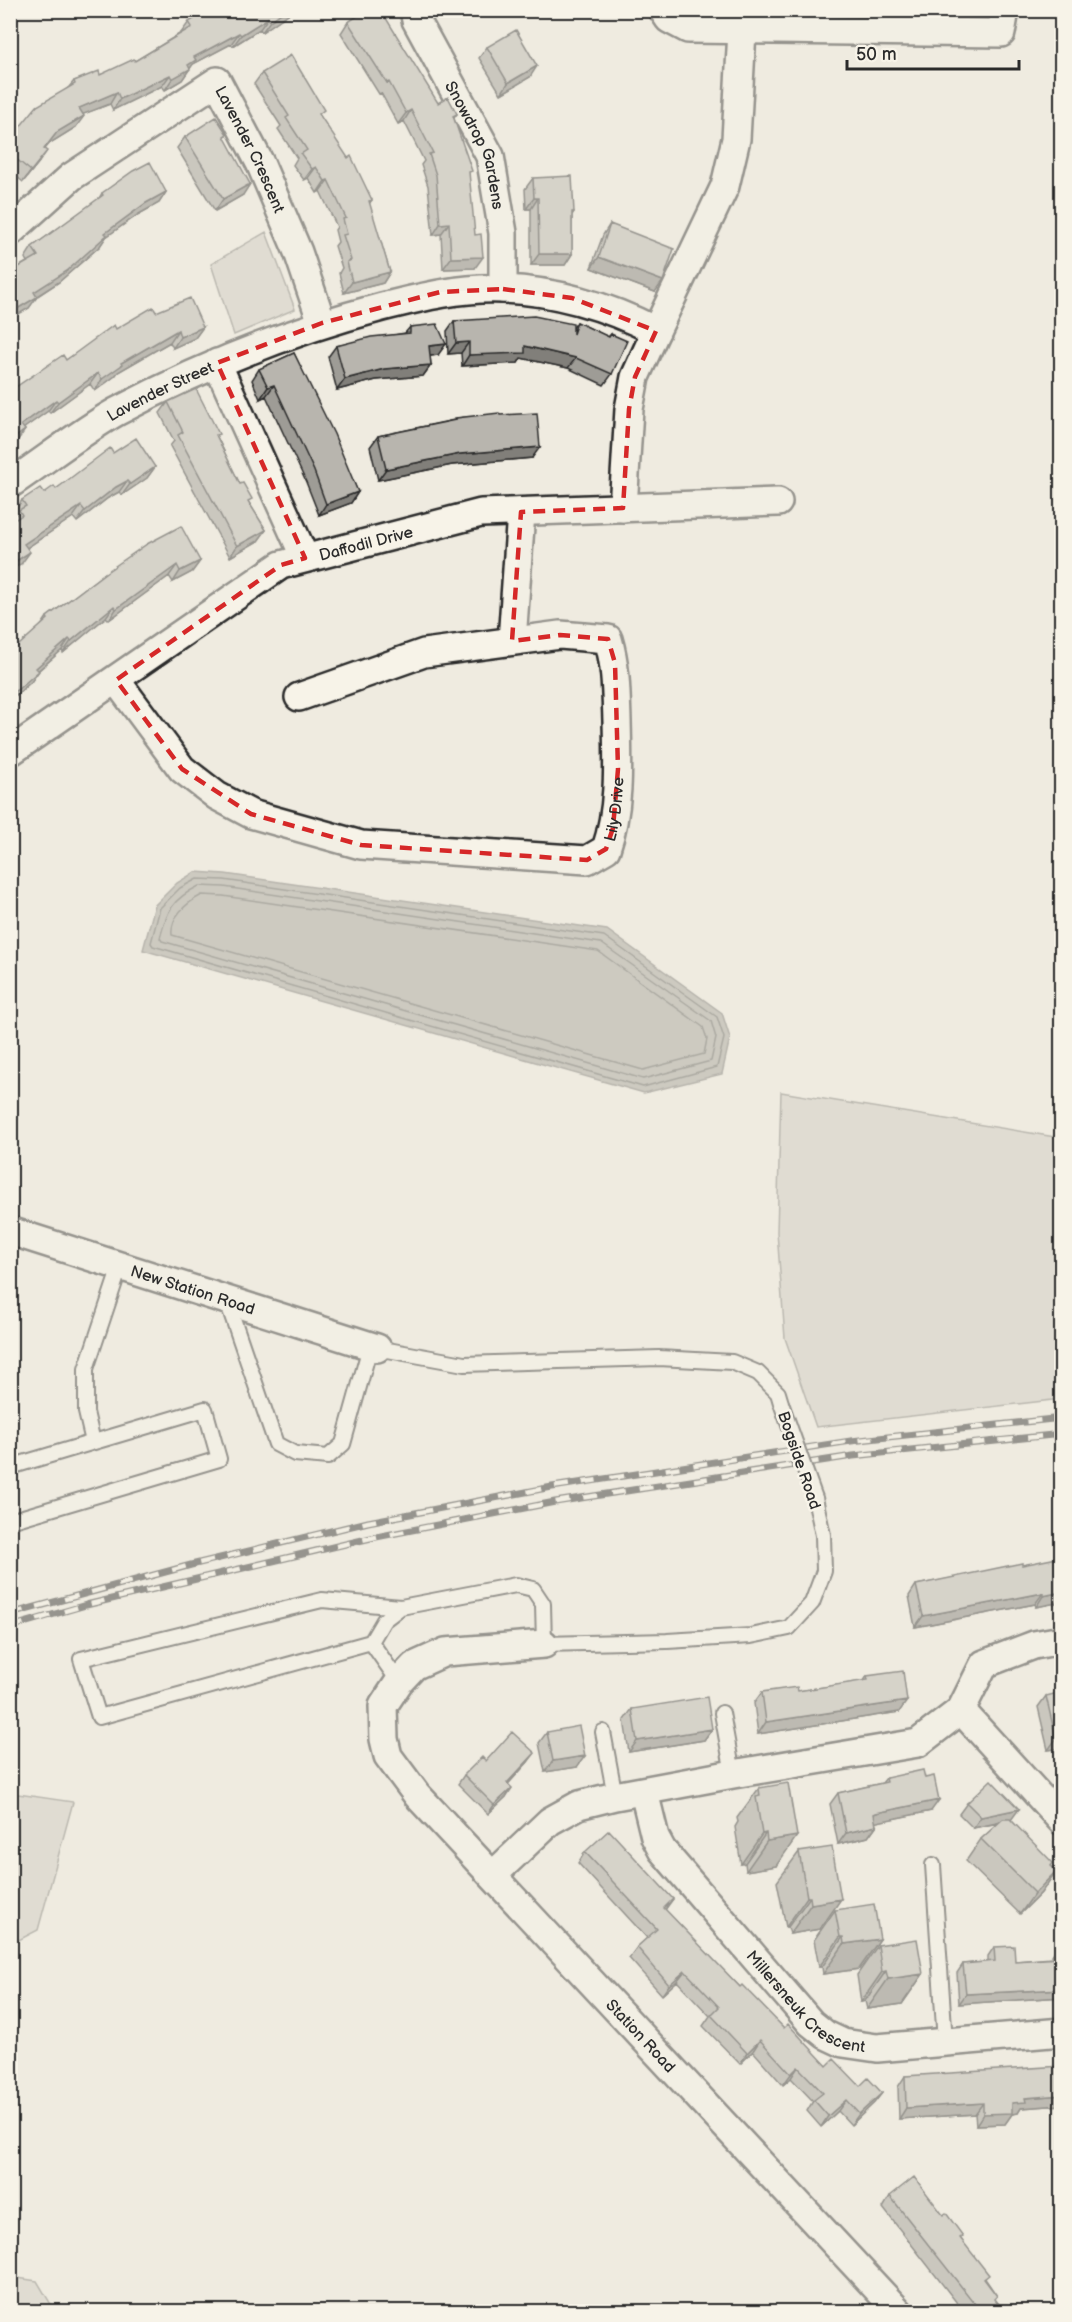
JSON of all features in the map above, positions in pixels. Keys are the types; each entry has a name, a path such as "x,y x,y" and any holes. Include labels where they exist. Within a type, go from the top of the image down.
{"street":[{"name":"Snowdrop Gardens","path":"414,10 416,20 490,156 503,233 503,289"},
{"path":"663,10 669,19 688,29 1001,33 1005,10"},
{"path":"623,508 629,409 635,377 725,186 736,139 742,31"},
{"name":"Lavender Crescent","path":"10,232 71,177 217,81 260,163 290,232 322,323"},
{"name":"Lavender Street","path":"10,484 115,413 217,363 322,323 440,292 503,289 572,298 656,331"},
{"path":"217,363 305,558"},
{"name":"Daffodil Drive","path":"10,752 281,565 481,513 778,502"},
{"path":"512,641 521,512"},
{"name":"Lily Drive","path":"116,680 182,769 217,796 251,814 361,845 587,860 606,849 613,828 618,770 615,663 608,639 560,635 423,653 299,697"},
{"name":"New Station Road","path":"10,1231 374,1348"},
{"path":"493,1875 550,1821 579,1805 733,1774 918,1743 961,1710 984,1664 1034,1645 1062,1640"},
{"name":"Bogside Road","path":"388,1756 384,1739 383,1706 399,1682 414,1666 445,1652 544,1644"},
{"path":"961,1710 1062,1821"},
{"name":"Station Road","path":"388,1756 417,1795 899,2312"},
{"name":"Millersneuk Crescent","path":"644,1792 655,1837 662,1850 811,2023 835,2039 860,2047 877,2048 1062,2032"}],"lane":[{"path":"93,1442 86,1412 86,1369 120,1267"},
{"path":"227,1301 276,1444 295,1454 328,1456 343,1444 374,1348"},
{"name":"Bogside Road","path":"374,1348 464,1364 659,1358 732,1362 759,1373 778,1393 815,1498 823,1535 825,1571 812,1603 789,1628 751,1636 544,1644"},
{"path":"10,1467 205,1409 219,1459 10,1521"},
{"path":"401,1607 384,1620 370,1642 99,1718 81,1659 322,1599 401,1607 516,1585 533,1589 543,1604 544,1644"},
{"path":"370,1642 399,1682"},
{"path":"722,1713 733,1774"},
{"path":"603,1732 615,1796"},
{"path":"933,1865 945,2042"}],"highlighted area":[{"path":"503,289 572,298 656,331 635,377 629,409 623,508 521,512 512,641 560,635 608,639 615,663 618,769 613,828 606,849 587,860 361,845 251,814 182,769 116,680 281,565 305,558 217,363 322,323 440,292"}],"shaded area":[{"path":"266,232 295,309 234,335 211,264"},
{"path":"781,1092 1061,1138 1061,1399 816,1427 785,1338 777,1232"},
{"path":"11,1793 73,1802 38,1930 11,1944"},
{"path":"11,2277 37,2281 55,2311 11,2311"}],"water":[{"path":"195,872 225,874 607,930 722,1013 730,1038 722,1074 644,1093 143,950 155,905 177,883"}],"building":[{"path":"208,10 285,10 270,21 268,18 241,35 239,33 194,57 196,60 188,65 190,69 172,79 170,75 120,99 117,92 79,108 84,116 57,132 44,149 47,151 31,171 10,154 10,139 37,106 75,84 74,81 99,71 100,75 134,59 135,61 192,27 189,22"},
{"path":"367,10 381,10 438,103 448,97 457,114 453,116 472,171 469,172 475,235 481,234 483,257 451,258 449,223 440,224 436,175 429,154 433,153 411,110 406,113 389,82 387,83 348,22"},
{"path":"516,30 537,66 508,83 487,47"},
{"path":"291,55 324,110 319,114 348,158 351,156 372,200 369,201 390,272 352,282 347,262 351,260 343,235 347,234 343,219 346,218 328,180 325,181 316,167 312,169 301,154 307,150 286,118 289,116 262,73"},
{"path":"216,117 227,134 224,136 250,184 223,199 185,137"},
{"path":"150,162 166,192 146,203 105,233 107,235 67,271 34,292 37,297 10,313 10,272 38,256 32,247 103,195 102,193"},
{"path":"572,176 574,212 572,212 572,254 539,254 538,198 534,198 533,178"},
{"path":"610,224 674,249 663,281 599,257"},
{"path":"190,298 203,327 180,337 178,330 121,363 122,365 102,379 98,373 21,425 25,430 10,441 10,391 63,355 66,360 114,325 116,329 153,307 156,312"},
{"path":"534,316 573,324 573,334 577,322 609,337 611,334 627,341 612,374 576,358 525,346 525,353 469,355 469,342 456,343 454,321"},
{"path":"437,324 446,344 429,346 431,365 384,369 345,379 336,346 371,337 410,333 410,327"},
{"path":"294,353 334,434 358,492 326,504 314,471 274,385 268,387 259,369"},
{"path":"196,389 219,434 216,435 240,484 243,483 252,499 248,501 266,530 237,546 178,435 183,432 168,402"},
{"path":"499,413 500,415 537,413 540,447 460,454 386,469 378,436 456,420 456,418"},
{"path":"136,438 155,467 130,484 127,481 116,487 85,511 81,506 24,544 30,552 10,565 10,523 22,515 19,510 26,506 22,500 40,488 44,493 54,486 56,489 110,448 113,453"},
{"path":"181,526 200,561 180,571 177,565 116,609 114,606 71,641 69,639 36,668 39,671 17,690 10,693 10,653 48,619 47,617 105,573 147,544"},
{"path":"1062,1557 1062,1592 1043,1596 1043,1593 923,1616 916,1585"},
{"path":"903,1671 907,1701 766,1722 762,1692 797,1687 798,1691 868,1680 867,1676"},
{"path":"1062,1692 1062,1738 1056,1739 1046,1696"},
{"path":"707,1697 712,1729 637,1741 632,1709"},
{"path":"579,1726 585,1756 553,1761 547,1732"},
{"path":"512,1732 535,1753 507,1783 512,1788 494,1805 464,1775 482,1757 486,1761"},
{"path":"923,1770 925,1778 934,1776 939,1800 876,1813 874,1814 876,1826 846,1833 838,1793 887,1782 886,1778"},
{"path":"991,1780 1019,1809 981,1817 967,1803"},
{"path":"788,1783 797,1836 767,1841 766,1833 762,1834 756,1797 760,1796 759,1788"},
{"path":"1003,1819 1010,1819 1053,1863 1051,1866 1056,1871 1035,1893 981,1839"},
{"path":"609,1830 673,1899 664,1908 740,1987 742,1985 784,2028 788,2024 827,2066 834,2059 860,2086 868,2078 882,2093 859,2114 846,2100 828,2116 814,2100 823,2093 798,2067 791,2074 760,2040 747,2053 711,2015 719,2007 685,1971 669,1985 637,1947 657,1929 585,1852"},
{"path":"832,1847 841,1899 811,1904 810,1897 807,1897 799,1852"},
{"path":"874,1904 880,1939 844,1944 843,1937 840,1937 835,1910"},
{"path":"917,1939 923,1974 888,1979 886,1971 882,1972 878,1945"},
{"path":"1014,1946 1015,1961 1059,1958 1058,1946 1062,1946 1062,1989 966,1994 963,1964 995,1961 994,1947"},
{"path":"1062,2066 1062,2095 1025,2098 1026,2102 1012,2103 1012,2113 983,2114 983,2103 906,2108 905,2076"},
{"path":"914,2177 943,2215 946,2213 963,2236 960,2238 989,2275 984,2279 997,2296 994,2299 1005,2312 966,2311 975,2304 890,2196"}],"railway":[{"path":"10,1614 191,1565 368,1522 552,1487 851,1441 1062,1418"},
{"path":"10,1627 86,1605 371,1538 555,1502 853,1456 1062,1434"}]}
